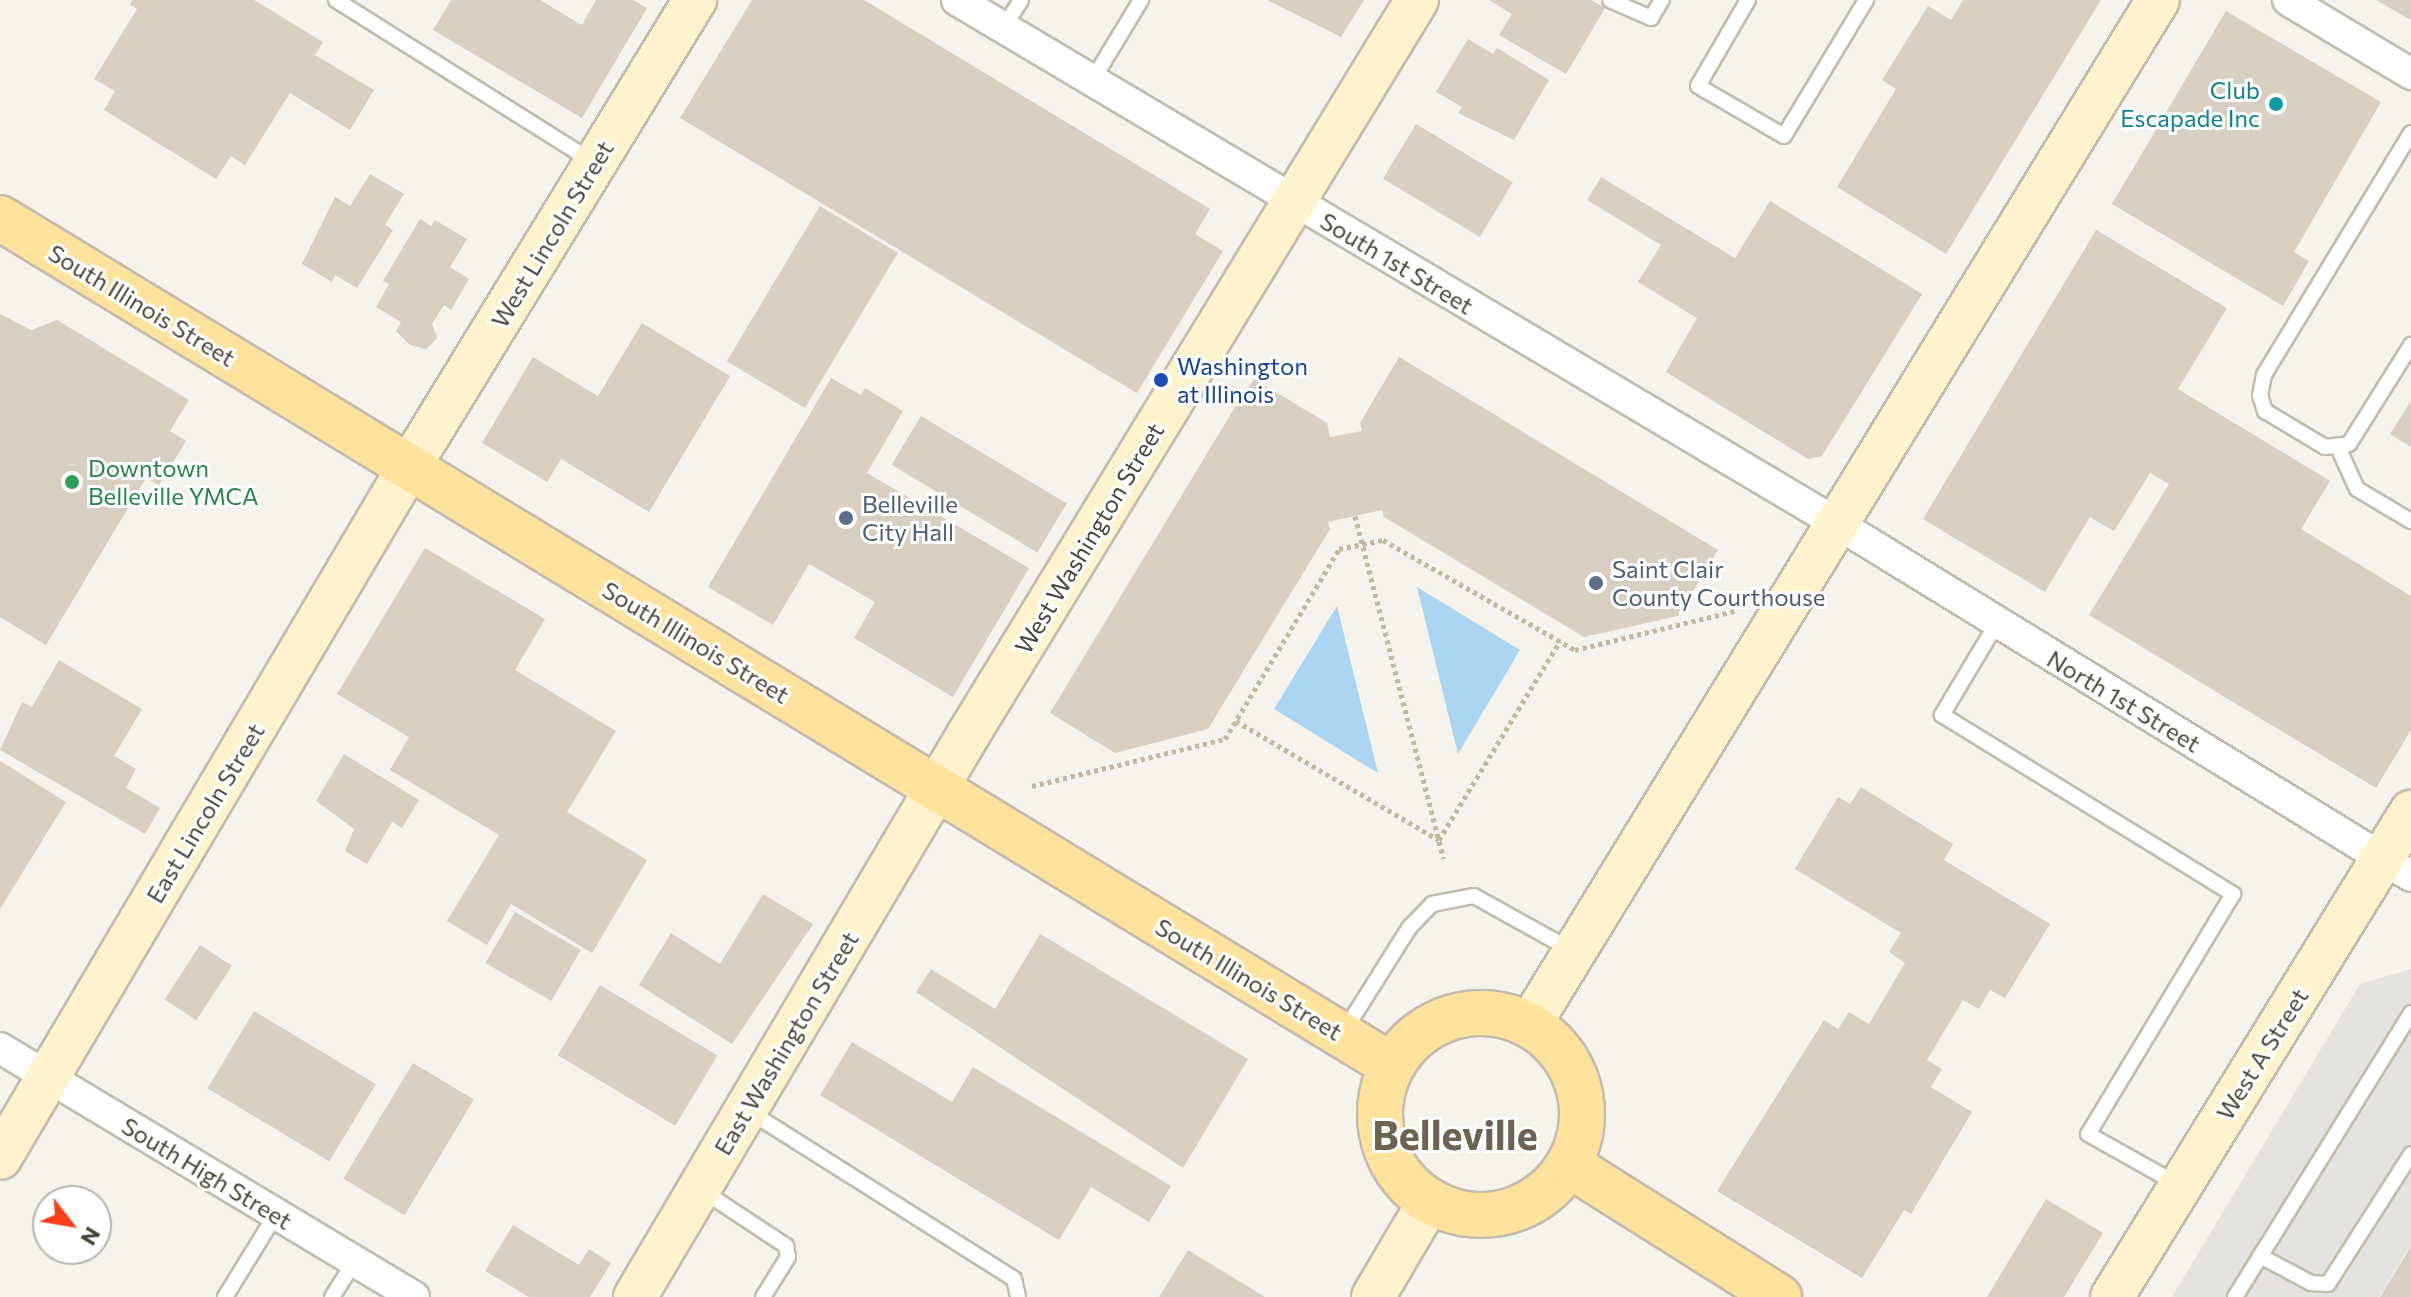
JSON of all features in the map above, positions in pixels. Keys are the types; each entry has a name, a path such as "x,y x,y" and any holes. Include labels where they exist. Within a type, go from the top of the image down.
{"main road":[{"name":"South Illinois Street","path":"0,218 1391,1065"},
{"path":"1475,1012 1530,1024 1567,1059 1581,1092 1582,1127 1571,1166 1545,1193 1514,1210 1478,1216 1429,1202 1394,1168 1381,1135 1380,1099 1391,1065 1411,1039 1441,1020 1475,1012"},
{"path":"1571,1166 1779,1297"}],"street":[{"name":"West Lincoln Street","path":"409,467 695,0"},
{"name":"South 1st Street","path":"957,0 1838,524"},
{"name":"West Washington Street","path":"936,788 1417,0"},
{"path":"1530,1024 2158,0"},
{"path":"2288,0 2411,74"},
{"name":"East Lincoln Street","path":"0,1158 409,467"},
{"name":"North 1st Street","path":"1838,524 2396,868"},
{"name":"East Washington Street","path":"635,1297 936,788"},
{"name":"West A Street","path":"2112,1297 2181,1186 2396,868 2411,812"},
{"name":"South High Street","path":"0,1048 414,1297"},
{"path":"1373,1297 1429,1202"}],"lane":[{"path":"336,0 595,163"},
{"path":"1003,28 1021,0"},
{"path":"1092,81 1141,0"},
{"path":"1610,0 1651,18 1662,0"},
{"path":"1748,0 1698,86 1784,136 1866,0"},
{"path":"2411,133 2260,384 2265,411 2325,447 2349,444 2411,345"},
{"path":"2338,447 2357,489 2411,521"},
{"path":"1997,623 1942,715 2233,894 2088,1134 2181,1186"},
{"path":"1341,1035 1409,928 1432,904 1474,896 1574,952"},
{"path":"2235,1297 2411,1013"},
{"path":"746,1109 1014,1279 1018,1297"},
{"path":"2260,1256 2311,1283 2328,1284 2411,1154"},
{"path":"699,1188 786,1246 788,1257 763,1297"},
{"path":"225,1297 276,1214"},
{"path":"332,1297 355,1261"}],"path":[{"path":"1355,516 1444,859"},
{"path":"1032,786 1225,739 1339,549 1383,540 1575,650 1739,610"},
{"path":"1439,840 1560,641"},
{"path":"1236,721 1439,840"}],"shaded area":[{"path":"2411,969 2411,1244 2379,1297 2172,1297 2360,984"}],"water":[{"path":"1417,587 1520,650 1458,754"},
{"path":"1337,606 1378,773 1274,709"}],"building":[{"path":"132,0 254,0 323,42 315,55 374,90 350,130 290,93 245,165 231,156 216,179 104,110 115,91 94,79 137,9 130,5"},
{"path":"451,0 540,0 582,25 596,0 633,0 647,8 582,118 433,30"},
{"path":"752,0 864,0 1210,209 1195,234 1223,251 1137,393 680,118"},
{"path":"1267,0 1364,0 1341,37"},
{"path":"1489,0 1591,0 1605,8 1566,74 1499,35 1512,14"},
{"path":"1963,0 2101,0 1946,254 1837,187 1896,89 1882,80 1928,6 1951,20"},
{"path":"2376,0 2411,0 2411,20"},
{"path":"2226,11 2381,102 2294,252 2309,261 2283,306 2112,204"},
{"path":"1468,39 1493,54 1497,48 1549,80 1514,140 1458,113 1462,107 1436,92"},
{"path":"1416,124 1513,182 1480,237 1383,179"},
{"path":"370,174 404,194 385,225 393,230 357,288 335,275 332,282 302,264 335,197 350,206"},
{"path":"1601,177 1735,258 1770,201 1922,294 1822,456 1808,459 1666,372 1697,318 1638,282 1661,245 1587,200"},
{"path":"820,206 898,253 805,408 727,361"},
{"path":"420,219 431,226 435,220 467,239 450,267 469,279 451,310 444,305 432,324 437,338 426,349 410,345 396,331 401,322 376,307 389,284 383,281"},
{"path":"2096,230 2227,308 2178,389 2330,481 2301,529 2411,596 2411,730 2376,788 2089,615 2169,484 2150,473 2114,531 2090,517 2045,592 1923,519"},
{"name":"Downtown Belleville YMCA","path":"0,314 31,330 57,320 189,400 170,431 186,441 159,485 146,478 46,645 0,617"},
{"path":"642,323 730,376 649,512 561,459 547,482 482,443 533,357 598,396"},
{"name":"Saint Clair County Courthouse","path":"1399,357 1718,550 1678,616 1584,637 1384,517 1382,510 1328,522 1330,529 1208,729 1115,753 1050,713 1243,394 1250,399 1246,391 1254,379 1327,423 1330,437 1362,431 1360,423"},
{"name":"Belleville City Hall","path":"831,378 861,395 865,388 903,411 867,473 1029,568 953,697 854,638 875,602 809,564 773,625 708,587"},
{"path":"2411,401 2411,447 2390,434"},
{"path":"921,416 1067,504 1037,552 892,465"},
{"path":"425,548 545,619 515,670 616,731 567,812 647,860 592,953 511,904 487,945 447,921 499,835 390,770 409,737 337,694"},
{"path":"59,660 142,709 114,756 136,769 126,788 160,808 145,834 0,750 22,702 32,707"},
{"path":"344,754 419,800 402,828 392,822 367,864 345,851 354,829 316,801"},
{"path":"0,761 66,802 0,909"},
{"path":"1861,787 1953,844 1944,860 2050,924 2005,998 1990,990 1979,1009 1963,1000 1927,1060 1942,1069 1931,1087 1972,1112 1911,1214 1904,1210 1862,1278 1717,1191 1824,1020 1838,1029 1849,1012 1869,1024 1905,963 1889,952 1901,933 1795,869 1838,797 1850,804"},
{"path":"763,894 813,924 732,1044 639,985 671,933 720,964"},
{"path":"515,912 581,950 551,1001 485,963"},
{"path":"1040,934 1248,1059 1183,1168 916,992 931,969 995,1009"},
{"path":"200,945 232,966 196,1020 165,1000"},
{"path":"600,985 717,1056 675,1126 558,1055"},
{"path":"254,1011 376,1084 329,1161 208,1088"},
{"path":"852,1042 952,1102 973,1067 1171,1186 1149,1222 1091,1187 1059,1240 820,1095"},
{"path":"413,1063 474,1100 404,1215 343,1179"},
{"path":"2046,1199 2103,1233 2064,1297 1987,1297"},
{"path":"513,1225 579,1265 589,1249 611,1263 590,1297 529,1297 485,1271"},
{"path":"2411,1246 2411,1297 2380,1297"},
{"path":"1188,1250 1265,1297 1159,1297"}],"place":[{"name":"Club Escapade Inc","path":"2276,104"},
{"name":"Washington at Illinois","path":"1161,380"},
{"name":"Downtown Belleville YMCA","path":"72,482"},
{"name":"Belleville City Hall","path":"846,518"},
{"name":"Saint Clair County Courthouse","path":"1596,583"}],"district":[{"name":"Belleville","path":"1455,1134"}]}
